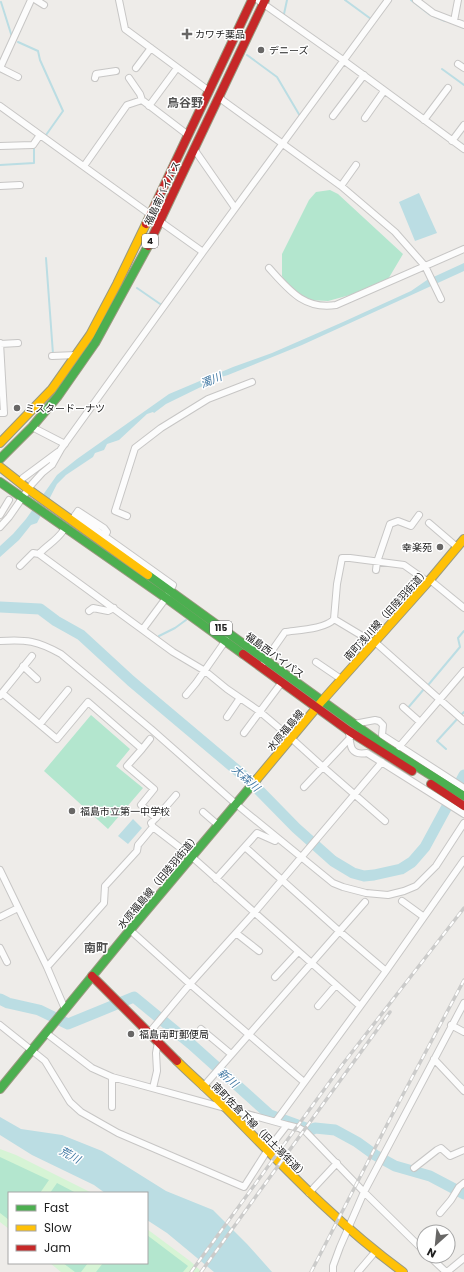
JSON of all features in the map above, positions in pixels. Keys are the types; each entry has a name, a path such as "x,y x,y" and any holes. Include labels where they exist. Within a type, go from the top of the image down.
{"main road":[{"name":"福島南バイパス","path":"0,443 44,398 90,335 111,296 252,0"},
{"name":"福島南バイパス","path":"0,459 32,427 67,384 95,342 160,221 262,1"},
{"name":"福島西バイパス","path":"0,467 168,595 319,704 350,735 464,796"},
{"name":"福島西バイパス","path":"0,482 168,595"},
{"name":"南町浅川線（旧陸羽街道）","path":"319,704 375,643 464,539"},
{"name":"福島西バイパス","path":"263,663 282,682 354,724 384,754 464,806"},
{"name":"水原福島線","path":"238,802 319,704"},
{"name":"水原福島線（旧陸羽街道）","path":"0,1089 191,856 238,802"},
{"name":"南町佐倉下線（旧土湯街道）","path":"92,976 226,1108 309,1193 347,1229 403,1272"}],"street":[{"path":"18,77 0,68 31,0"},
{"path":"36,0 44,5"},
{"path":"119,0 125,29 209,91"},
{"path":"0,527 42,473 52,465 61,449 203,252 388,0"},
{"path":"416,0 433,13 464,25"},
{"path":"454,21 458,0"},
{"path":"262,1 464,149"},
{"path":"136,68 151,48"},
{"path":"458,64 464,68"},
{"path":"149,106 177,68"},
{"path":"95,78 96,74 116,71"},
{"path":"333,116 364,75"},
{"path":"129,78 140,94 142,100 188,135"},
{"path":"424,120 448,88"},
{"path":"365,118 384,91"},
{"path":"218,97 341,186 395,232 427,269 441,300"},
{"path":"84,166 127,105 142,100"},
{"path":"0,106 203,252"},
{"path":"452,141 464,125"},
{"path":"0,146 33,144 40,134"},
{"path":"194,148 235,208"},
{"path":"341,186 356,165"},
{"path":"0,186 20,185"},
{"path":"270,268 288,288 301,299 312,304 330,306 336,305 427,269 464,249"},
{"path":"0,413 4,412 0,343 18,343"},
{"path":"52,356 76,355"},
{"path":"127,516 114,511 135,448 161,428 208,399 252,382"},
{"path":"32,427 65,444"},
{"path":"23,478 61,449"},
{"path":"0,515 9,500"},
{"path":"376,570 377,562 390,524 398,521 411,526 419,515"},
{"path":"74,516 173,585 168,595 143,630"},
{"path":"429,523 457,547"},
{"path":"39,554 44,548 54,542 63,531"},
{"path":"20,566 33,553 39,554 173,652 205,671 259,711 385,821"},
{"path":"263,663 285,632 319,627 331,623 334,619 337,584 342,558 404,565 429,581 464,608"},
{"path":"89,611 93,608 108,611 114,608"},
{"path":"334,619 375,643 464,721"},
{"path":"186,695 205,671 227,638"},
{"path":"0,641 26,641 45,645 61,654 238,802 277,838 333,883 343,887 366,893 394,894 416,886 436,866 464,823"},
{"path":"32,656 1,694 57,739 88,702 142,748"},
{"path":"316,662 341,679"},
{"path":"23,666 37,679"},
{"path":"399,747 464,671"},
{"path":"244,733 282,682"},
{"path":"40,724 68,690"},
{"path":"227,717 240,698"},
{"path":"403,708 420,722"},
{"path":"354,724 374,720 379,721 382,725 382,735 464,788"},
{"path":"350,735 351,748 355,753 359,754 367,752 384,754 434,796 464,814"},
{"path":"304,787 323,768 350,735"},
{"path":"150,739 127,766 154,789 141,805 156,818"},
{"path":"149,1033 355,795 384,754"},
{"path":"47,967 104,903 105,886 137,850 138,845 153,826 151,823 176,795"},
{"path":"203,812 218,825"},
{"path":"153,826 191,856 360,1006"},
{"path":"216,879 257,833 275,841 277,838"},
{"path":"245,847 386,971"},
{"path":"276,1121 386,971 464,860"},
{"path":"0,870 47,967 65,1009"},
{"path":"402,901 424,917"},
{"path":"203,1087 366,902"},
{"path":"0,917 18,908"},
{"path":"130,930 304,1082"},
{"path":"236,933 259,951"},
{"path":"0,948 8,962"},
{"path":"275,977 298,952"},
{"path":"318,1006 336,985"},
{"path":"333,1272 333,1266 347,1229 364,1192 464,1003"},
{"path":"0,1019 2,1026 45,1061 70,1102 81,1112 118,1133 230,1182 244,1187 267,1151 287,1125"},
{"path":"452,1025 464,1032"},
{"path":"201,1029 231,1054"},
{"path":"46,1033 86,1064 112,1077 299,1128 306,1132 416,1243"},
{"path":"153,1088 157,1071 156,1054 158,1042"},
{"path":"434,1059 463,1086"},
{"path":"112,1077 112,1107"},
{"path":"414,1168 441,1148 450,1156 464,1150"},
{"path":"309,1193 337,1163"},
{"path":"440,1213 451,1200 459,1187 464,1183"},
{"path":"358,1272 375,1252"},
{"path":"438,1264 446,1272 464,1258"}],"green space":[{"path":"330,190 338,194 403,254 387,281 350,295 328,301 309,300 300,296 282,276 282,254 309,200 316,192"},
{"path":"91,715 130,749 116,766 143,788 108,829 44,771"},
{"path":"0,1149 16,1155 90,1192 8,1192 8,1228 0,1222"},
{"path":"0,1157 49,1180 41,1192 8,1192 8,1219 0,1213"},
{"path":"57,1183 74,1192 51,1192"},
{"path":"148,1230 190,1261 202,1272 61,1272 51,1264 148,1264"},
{"path":"148,1236 188,1266 183,1272 96,1272 102,1264 148,1264"},
{"path":"64,1264 87,1264 81,1272 75,1272"}],"water":[{"path":"419,193 437,233 415,241 399,202"},
{"name":"濁川","path":"464,263 464,271 302,345 228,375 214,379 211,382 166,404 154,413 147,414 119,440 107,444 104,450 95,453 93,457 66,475 57,484 37,523 31,525 19,540 0,557 0,546 26,519 57,475 77,459 169,394 233,367 272,353 343,322 411,291 427,280"},
{"path":"133,819 142,828 128,844 118,836"},
{"name":"荒川","path":"0,1117 21,1129 62,1135 102,1151 166,1191 213,1210 272,1272 214,1272 167,1233 148,1221 148,1192 104,1192 94,1185 32,1155 0,1135"}],"waterway":[{"path":"284,14 287,0"},
{"path":"345,0 371,19"},
{"path":"411,0 429,14 445,21"},
{"path":"1,2 12,37"},
{"path":"18,42 38,51 40,60 63,111 46,135"},
{"path":"247,55 277,77 300,116"},
{"path":"442,69 464,85"},
{"path":"0,165 34,163 34,148"},
{"path":"46,258 53,354"},
{"path":"137,288 163,306"},
{"name":"大森川","path":"0,607 40,609 56,621 81,635 131,681 251,782 296,828 333,861 353,873 364,876 374,875 401,869 412,862 425,847 464,775"},
{"path":"159,636 175,628 186,620"},
{"path":"429,684 460,647 458,638 464,631"},
{"path":"407,709 424,689"},
{"path":"461,715 464,712"},
{"path":"446,749 437,741 459,717"},
{"name":"新川","path":"0,999 8,1003 39,1010 68,1024 134,997 191,1044 270,1115 311,1130 315,1128 335,1130 395,1166 430,1176 464,1194"}],"railway":[{"path":"191,1272 342,1065 464,908"},
{"path":"311,1272 464,980"},
{"path":"201,1272 390,1012"}],"traffic: fast":[{"path":"0,459 32,427 58,396 95,343 148,246"},
{"path":"0,482 166,598 243,654"},
{"path":"148,575 386,747 464,796"},
{"path":"0,1089 130,930 257,779"}],"traffic: slow":[{"path":"0,443 52,389 90,335 146,224"},
{"path":"0,467 28,489 148,575"},
{"path":"257,779 322,701 428,582 464,539"},
{"path":"177,1061 333,1214 355,1234 403,1272"}],"traffic: jam":[{"path":"146,224 252,0"},
{"path":"148,246 265,0"},
{"path":"243,654 349,731 412,771"},
{"path":"431,784 464,806"},
{"path":"92,976 177,1061"}],"place":[{"name":"カワチ薬品","path":"187,34"},
{"name":"デニーズ","path":"261,50"},
{"name":"ミスタードーナツ","path":"17,408"},
{"name":"幸楽苑","path":"440,547"},
{"name":"福島市立第一中学校","path":"72,811"},
{"name":"福島南町郵便局","path":"131,1034"}],"district":[{"name":"鳥谷野","path":"185,103"},
{"name":"南町","path":"96,948"}]}
